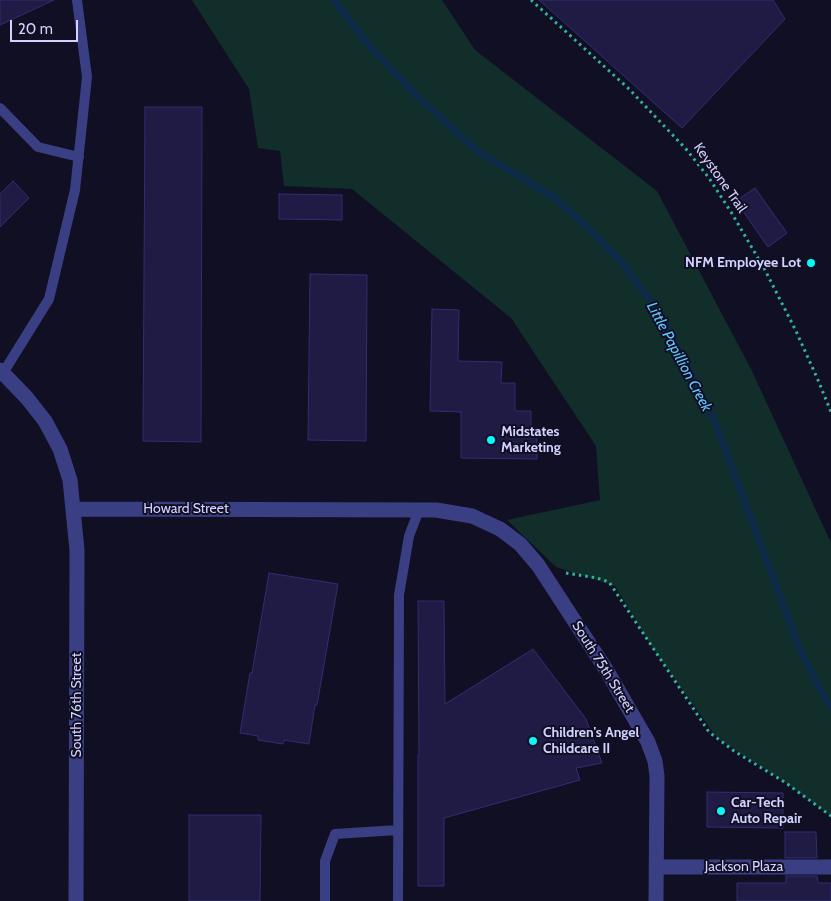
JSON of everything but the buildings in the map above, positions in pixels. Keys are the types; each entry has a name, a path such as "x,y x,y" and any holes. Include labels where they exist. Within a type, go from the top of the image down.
{"street":[{"path":"1,372 27,398 45,421 60,449 70,480 74,509"},
{"name":"Howard Street","path":"74,509 436,510 460,514"},
{"name":"South 76th Street","path":"74,509 77,550 76,901"},
{"name":"South 75th Street","path":"460,514 472,516 500,529 520,544 541,570 607,671 648,742 655,761 657,776 656,901"},
{"name":"Jackson Plaza","path":"656,867 831,867"}],"lane":[{"path":"1,372 49,299 75,190 87,77 77,0"},
{"path":"0,108 38,147 79,156"},
{"path":"398,901 400,595 409,536 418,510"},
{"path":"325,901 325,861 336,834 398,830"}],"path":[{"name":"Keystone Trail","path":"531,0 628,88 686,149 709,178 765,270 800,340 831,412"},
{"path":"541,570 597,578 608,582 709,732 734,751 786,783 831,816"}],"green space":[{"path":"192,0 442,0 475,50 657,191 752,371 831,543 831,816 786,783 717,738 652,647 615,586 556,567 507,520 600,500 596,446 511,318 352,189 284,186 280,151 258,148 249,89"}],"waterway":[{"name":"Little Papillion Creek","path":"334,0 371,48 424,103 479,152 554,197 623,264 658,311 716,425 800,650 831,707"}],"place":[{"name":"NFM Employee Lot","path":"811,263"},
{"name":"Midstates Marketing","path":"491,440"},
{"name":"Children's Angel Childcare II","path":"533,741"},
{"name":"Car-Tech Auto Repair","path":"721,811"}]}
